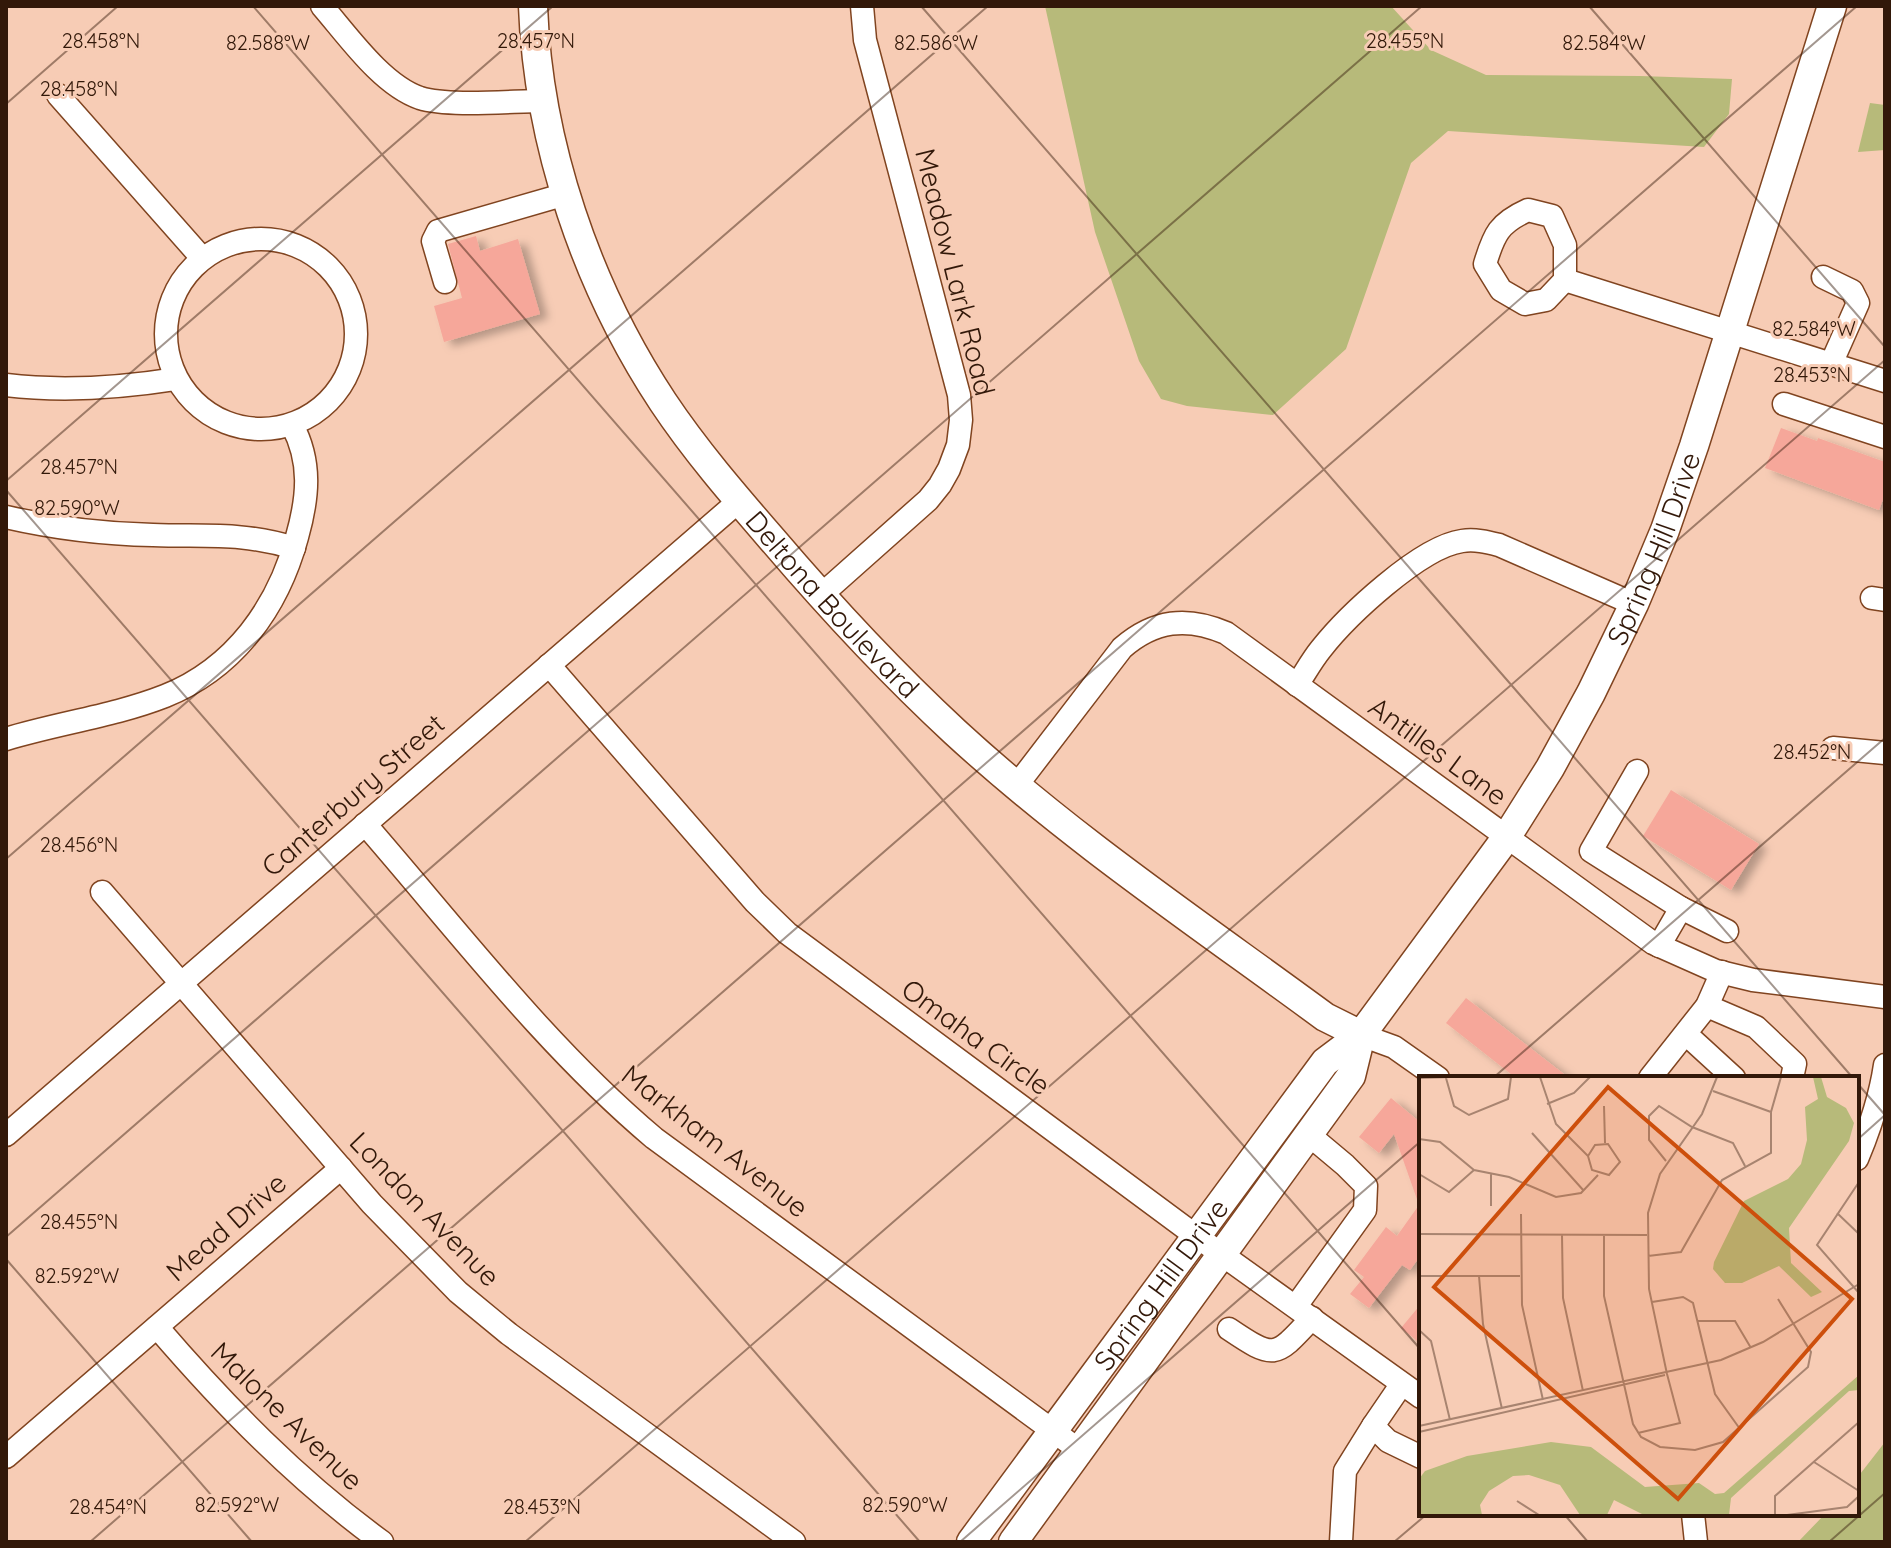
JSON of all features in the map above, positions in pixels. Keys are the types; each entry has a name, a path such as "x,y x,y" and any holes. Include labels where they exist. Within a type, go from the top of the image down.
{"main road":[{"name":"Deltona Boulevard","path":"533,6 544,101 566,194 580,235 631,349 696,449 820,596 900,680 1017,785 1093,848 1325,1017 1361,1035"},
{"name":"Spring Hill Drive","path":"971,1542 1325,1062 1361,1035 1506,838 1550,768 1591,693 1665,530 1832,6"},
{"name":"Spring Hill Drive","path":"1013,1542 1351,1076 1361,1035"}],"street":[{"path":"322,6 386,77 401,89 421,98 439,101 544,101"},
{"name":"Meadow Lark Road","path":"820,596 928,500 949,469 958,445 961,420 959,395 865,40 862,6"},
{"path":"58,95 202,258"},
{"path":"445,282 433,241 438,231 566,194"},
{"path":"242,241 280,241 300,248 317,258 342,285 351,302 356,323 352,363 334,396 321,409 292,425 271,429 230,423 195,402 176,379 168,359 165,321 177,286 202,258 221,247 242,241"},
{"path":"1823,277 1852,291 1858,303 1831,364"},
{"path":"1565,280 1885,381"},
{"path":"6,385 80,390 176,379"},
{"path":"1784,404 1885,437"},
{"path":"6,739 166,696 194,682 245,640 266,612 282,582 306,507 306,460 292,425"},
{"name":"Canterbury Street","path":"6,1135 739,501"},
{"path":"6,517 90,531 238,535 266,539 294,548"},
{"path":"1297,685 1319,650 1377,592 1427,555 1462,541 1499,545 1634,604"},
{"name":"Antilles Lane","path":"1017,785 1122,648 1156,626 1190,622 1209,625 1226,633 1625,925 1659,946 1681,958 1753,980 1885,997"},
{"name":"Omaha Circle","path":"549,665 755,902 787,933 1196,1236 1419,1396"},
{"path":"1833,748 1885,753"},
{"path":"1637,771 1591,851 1681,908 1727,931"},
{"name":"Markham Avenue","path":"365,824 573,1064 613,1104 654,1138 1079,1450"},
{"name":"London Avenue","path":"102,892 406,1242 458,1292 794,1542"},
{"path":"1659,946 1681,908"},
{"path":"1652,1076 1707,1006 1722,972"},
{"path":"1707,1006 1756,1027 1795,1064 1792,1076"},
{"path":"1361,1035 1394,1047 1435,1076"},
{"path":"1687,1035 1732,1076"},
{"path":"1859,1155 1881,1108 1885,1065"},
{"path":"1229,1329 1258,1349 1273,1351 1286,1346 1365,1210 1366,1186 1308,1134"},
{"name":"Mead Drive","path":"6,1457 341,1168"},
{"name":"Malone Avenue","path":"157,1327 240,1419 285,1462 382,1542"},
{"path":"1341,1542 1345,1471 1401,1385"},
{"path":"1373,1426 1388,1441 1419,1456"},
{"path":"1693,1516 1696,1542"}],"green space":[{"path":"1045,6 1391,6 1431,50 1486,75 1732,79 1729,114 1704,147 1448,131 1411,163 1346,349 1273,415 1187,406 1161,399 1139,361 1095,232"},
{"path":"1870,103 1885,105 1885,150 1858,152"},
{"path":"1885,1442 1885,1542 1798,1542 1823,1516 1859,1516 1859,1475"}],"building":[{"path":"476,236 480,251 518,239 540,314 444,342 434,306 462,298 448,244"},
{"path":"1781,428 1885,462 1885,494 1879,510 1765,468"},
{"path":"1671,790 1759,844 1731,890 1643,836"},
{"path":"1466,998 1566,1076 1513,1076 1446,1023"},
{"path":"1391,1098 1419,1121 1419,1205 1394,1134 1379,1153 1359,1137"},
{"path":"1419,1205 1419,1258 1410,1270 1402,1265 1369,1308 1350,1294 1364,1277 1354,1270 1386,1227 1397,1236"},
{"path":"1419,1306 1419,1342 1401,1328"}]}
